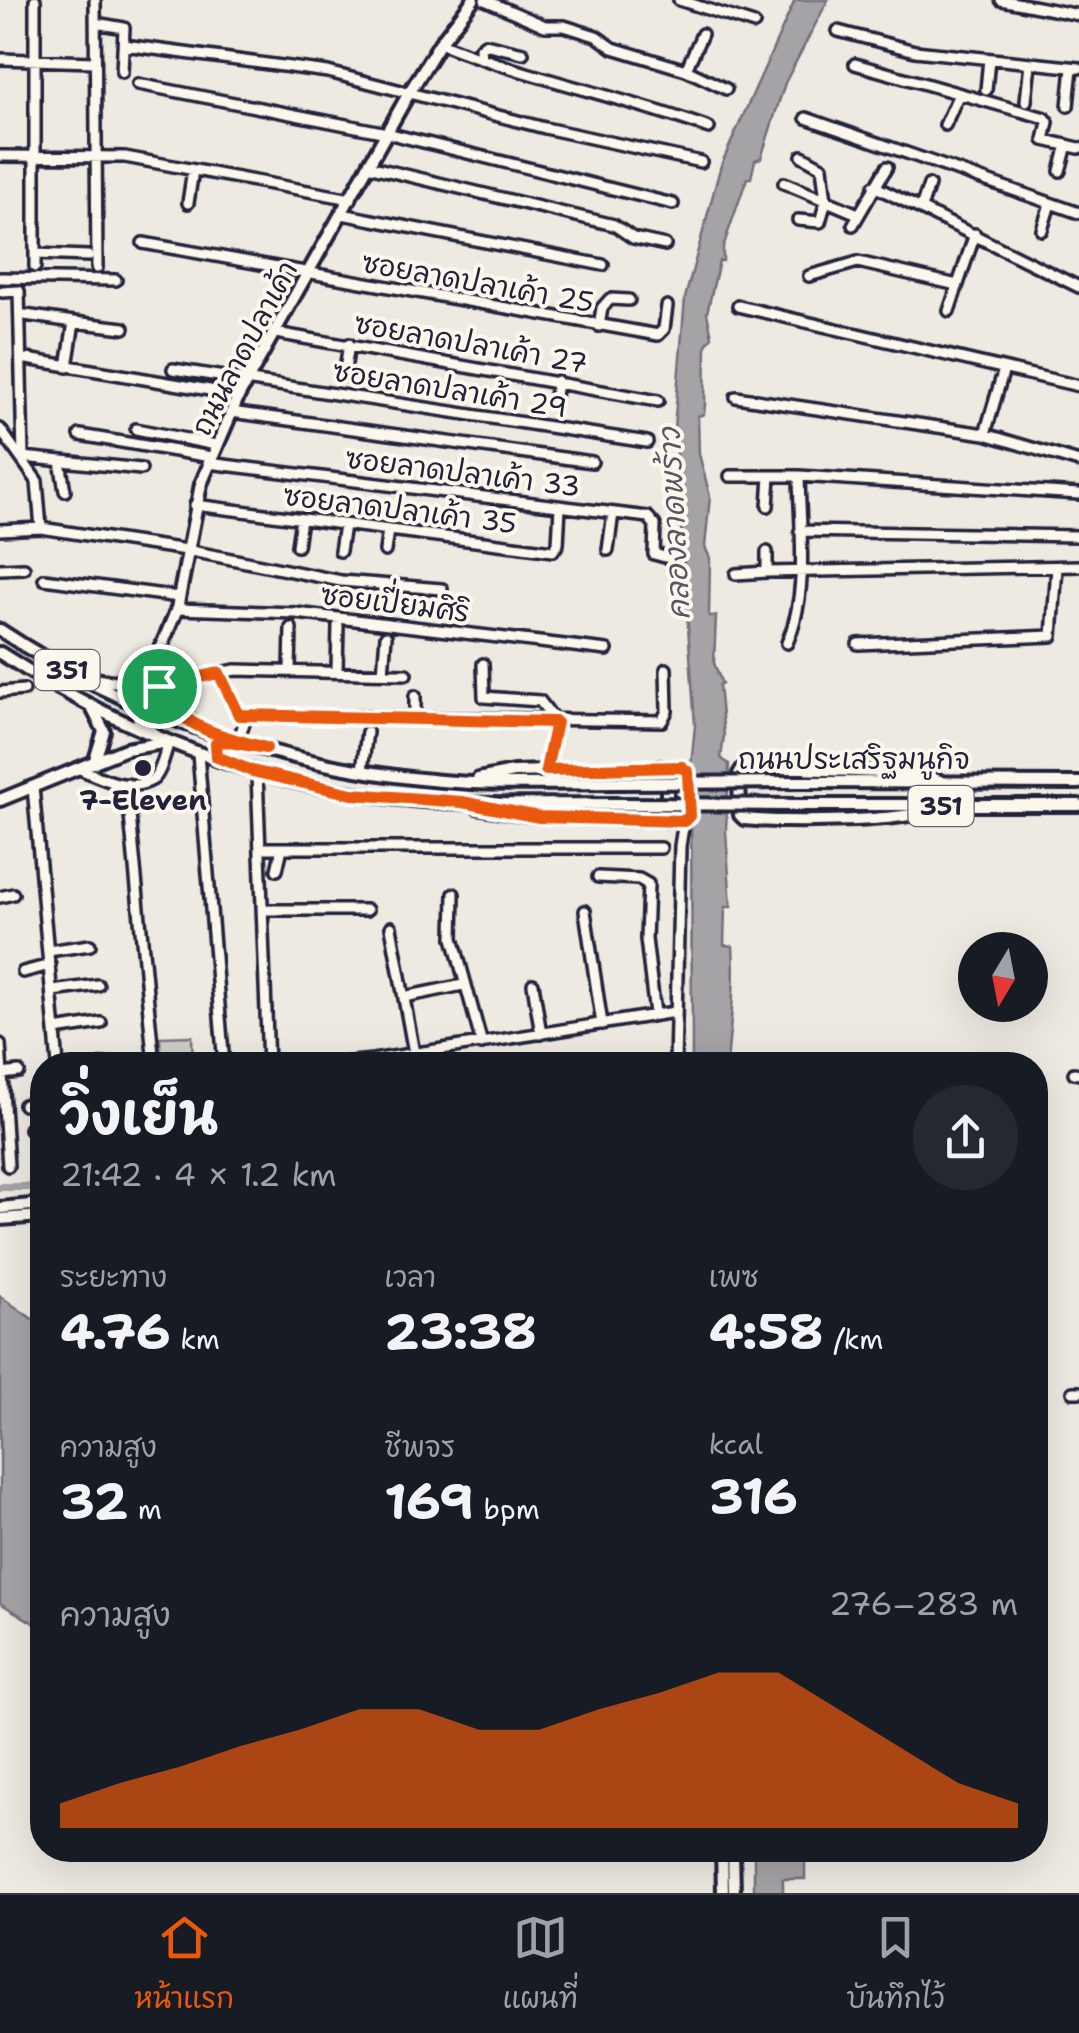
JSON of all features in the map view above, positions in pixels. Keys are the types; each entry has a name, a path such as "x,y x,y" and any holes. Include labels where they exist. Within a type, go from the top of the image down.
{"main road":[{"name":"ถนนลาดปลาเค้า","path":"137,705 178,603 195,505 231,412 409,93 473,0"},
{"name":"ถนนประเสริฐมนูกิจ","path":"0,630 137,705 238,741 362,770 462,783 1079,783"},
{"name":"ถนนประเสริฐมนูกิจ","path":"0,653 92,706 198,754 254,772 352,794 462,802 1079,805"},
{"path":"76,674 120,682 142,673 160,654"},
{"path":"160,654 159,686 172,706 210,732"},
{"path":"137,705 139,722 164,740"},
{"path":"92,706 104,731 94,764"},
{"path":"0,800 126,749 164,740"},
{"path":"254,772 217,757 216,744 223,741 266,748"},
{"path":"658,766 667,773 667,815 660,820"},
{"path":"462,783 546,770 682,767 688,772 692,810 684,821 539,817 462,802"},
{"path":"940,781 916,773 743,768 739,774 740,815 744,819 859,819 921,814 941,806"},
{"path":"0,1208 30,1205"},
{"path":"0,1219 30,1217"},
{"path":"722,1862 723,1893"},
{"path":"733,1862 734,1893"}],"street":[{"path":"35,0 35,267"},
{"path":"95,0 97,268"},
{"path":"485,0 546,26 596,36 613,48 686,70 726,88"},
{"path":"680,0 754,24"},
{"path":"1001,0 1079,15"},
{"path":"101,24 122,26 122,72"},
{"path":"838,31 915,51 1076,68 1068,106"},
{"path":"686,70 702,34"},
{"path":"440,43 709,128"},
{"path":"484,60 479,56 485,44 522,53"},
{"path":"124,45 273,62 701,162"},
{"path":"0,59 94,62"},
{"path":"986,90 989,59"},
{"path":"1026,101 1030,63"},
{"path":"855,64 1045,118 1048,122 1044,140 1079,148"},
{"path":"138,84 387,133 673,204"},
{"path":"946,126 958,96"},
{"path":"806,118 1079,214"},
{"path":"1060,171 1067,146"},
{"path":"0,156 125,157 351,199"},
{"path":"798,220 820,222 826,200 822,167 802,156"},
{"path":"368,166 614,224 633,238 665,245"},
{"path":"853,226 887,167"},
{"path":"188,202 193,170"},
{"path":"784,183 858,214"},
{"path":"921,208 929,185"},
{"path":"874,186 1079,287"},
{"path":"1042,230 1050,204"},
{"path":"342,214 603,265"},
{"path":"949,311 975,234"},
{"name":"ซอยลาดปลาเค้า 25","path":"143,243 599,326 662,333 667,306"},
{"path":"36,254 88,256"},
{"path":"808,276 858,262 958,284"},
{"path":"0,278 116,280"},
{"path":"2,292 18,291 23,457"},
{"path":"599,326 602,308 610,298 629,300"},
{"path":"738,306 1079,386"},
{"path":"25,315 124,328"},
{"path":"67,367 74,322"},
{"name":"ซอยลาดปลาเค้า 27","path":"276,332 658,401"},
{"path":"344,376 348,344"},
{"path":"26,360 239,396"},
{"name":"ซอยลาดปลาเค้า 29","path":"173,369 647,442"},
{"path":"986,434 1004,369"},
{"path":"554,406 558,381"},
{"path":"736,398 910,420 986,434 1079,462"},
{"path":"231,412 592,462"},
{"path":"0,428 23,457 40,492 40,528"},
{"path":"136,429 216,445"},
{"name":"ซอยลาดปลาเค้า 33","path":"80,435 210,460 654,520 654,554 676,560"},
{"path":"23,457 141,469"},
{"path":"60,461 64,491"},
{"path":"730,476 799,476 1079,494"},
{"path":"768,506 770,476"},
{"path":"786,644 798,611 799,476"},
{"name":"ซอยลาดปลาเค้า 35","path":"195,505 553,551 558,544 560,507"},
{"path":"608,550 612,512"},
{"path":"297,546 301,519"},
{"path":"340,551 344,525"},
{"path":"0,530 40,528 186,550 341,581 442,589"},
{"path":"385,551 388,530"},
{"path":"800,531 1079,536"},
{"path":"767,552 767,572"},
{"path":"736,574 1079,566"},
{"path":"858,644 1052,636 1057,567"},
{"path":"0,569 24,568"},
{"name":"ซอยเปี่ยมศิริ","path":"44,579 178,603 608,650"},
{"path":"337,671 338,626"},
{"path":"290,670 291,628"},
{"path":"383,673 386,636"},
{"path":"484,664 484,697 540,702 556,722"},
{"path":"219,673 239,715 556,722 662,721 667,710 666,669"},
{"path":"159,686 219,673 290,670 406,674"},
{"path":"0,692 24,690"},
{"path":"414,718 415,696"},
{"path":"238,741 246,714"},
{"path":"546,770 556,722"},
{"path":"362,770 368,732"},
{"path":"80,769 109,782 127,784 154,779 164,740"},
{"path":"198,754 223,1052"},
{"path":"254,772 264,910 268,1052"},
{"path":"127,784 153,1052"},
{"path":"34,788 57,1052"},
{"path":"660,820 674,830 680,846"},
{"path":"675,1052 680,846 684,821"},
{"path":"260,848 661,848"},
{"path":"277,870 282,848"},
{"path":"598,877 639,879 648,884 646,940 655,1014"},
{"path":"0,897 13,894"},
{"path":"454,894 454,938 463,985 482,1044"},
{"path":"264,910 366,910"},
{"path":"585,911 602,1024"},
{"path":"391,927 414,1052"},
{"path":"48,950 90,945"},
{"path":"22,972 50,964"},
{"path":"533,984 541,1034"},
{"path":"52,991 98,985"},
{"path":"404,997 463,985"},
{"path":"428,1052 675,1012"},
{"path":"55,1030 101,1023"},
{"path":"0,1044 8,1166"},
{"path":"2,1074 19,1072"},
{"path":"24,1105 30,1103"}],"shaded area":[{"path":"795,0 828,0 785,83 761,158 755,160 751,178 747,178 723,247 723,261 719,261 707,313 712,337 706,345 704,414 698,416 699,454 710,496 705,547 710,558 709,616 716,616 714,663 722,684 721,758 729,764 726,831 731,907 725,907 724,945 733,946 734,977 728,1052 692,1052 691,766 695,725 674,429 685,298 721,165"},
{"path":"192,1036 193,1052 161,1052 160,1037"},
{"path":"0,1296 30,1317 30,1621 0,1603"},
{"path":"754,1862 805,1862 805,1879 783,1879 783,1893 754,1893"}],"waterway":[{"path":"0,1187 30,1187"}],"place":[{"name":"7-Eleven","path":"143,768"}],"route":[{"path":"219,673 239,715 556,722 546,770 682,767 688,772 692,810 684,821 539,817 462,802 352,794 304,784 217,757 214,749 219,741 266,748 210,732 164,700 159,686 219,673"}],"water label":[{"name":"คลองลาดพร้าว","path":"674,524"}]}
